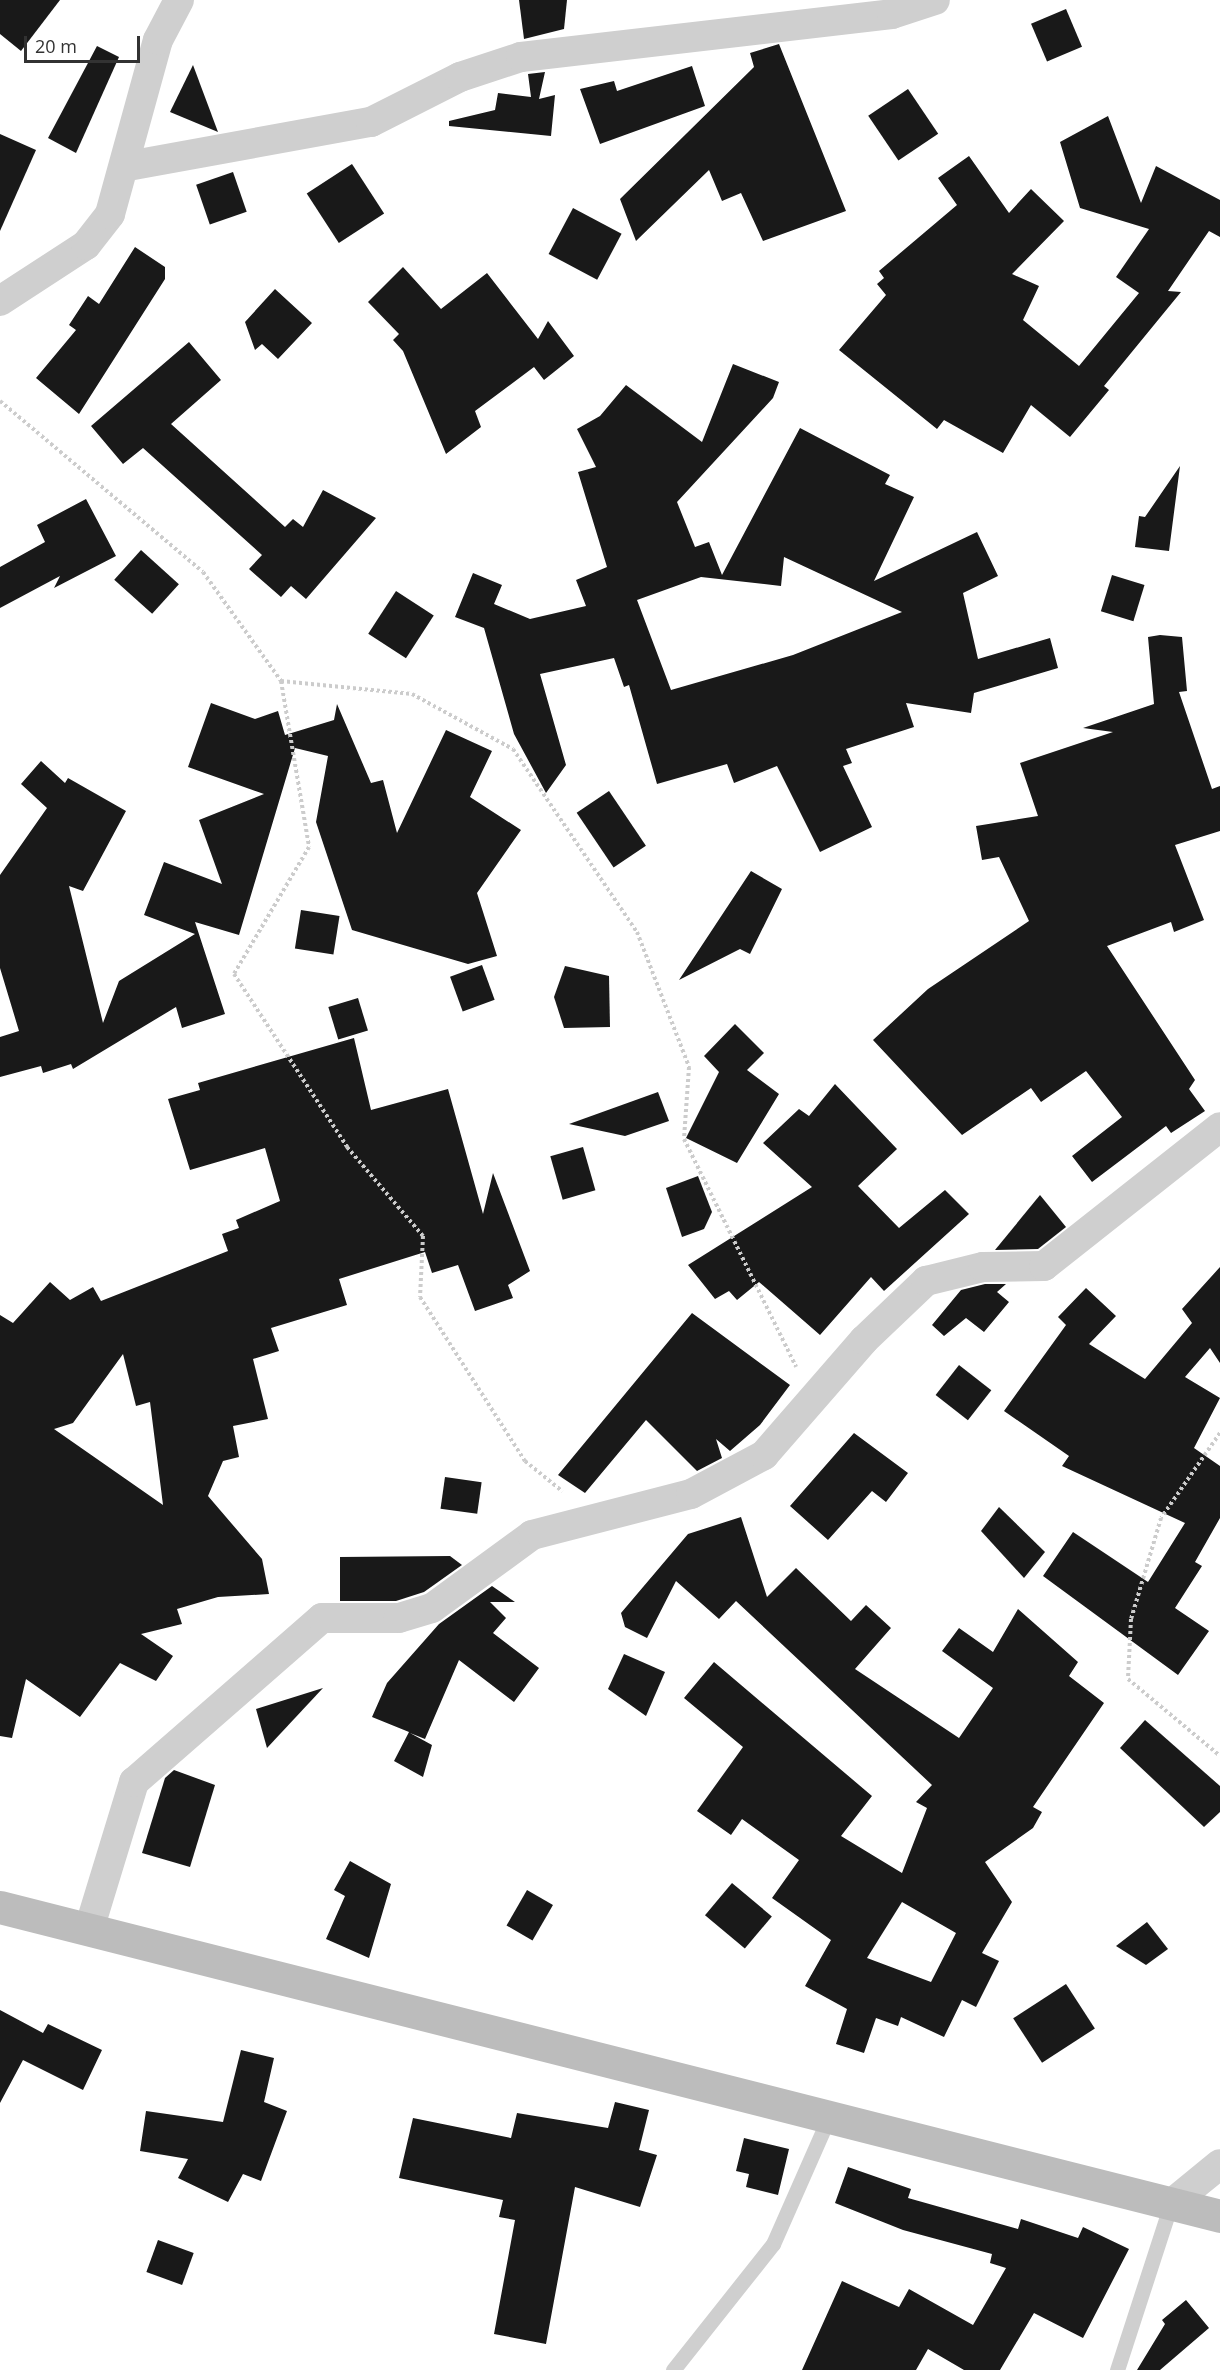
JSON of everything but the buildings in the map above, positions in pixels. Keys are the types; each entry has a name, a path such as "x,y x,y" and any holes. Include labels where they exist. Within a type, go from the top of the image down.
{"main road":[{"path":"0,1906 90,1926 1220,2216"}],"street":[{"path":"0,301 86,245 111,214 128,166 158,40 179,0"},
{"path":"128,166 371,122 413,105 460,77 521,57 582,46 881,16 935,0"},
{"path":"90,1926 134,1782 322,1617 399,1618 432,1608 532,1535 592,1516 691,1494 764,1455 864,1340 926,1281 983,1268 1044,1266 1220,1127"},
{"path":"1171,2204 1220,2164"}],"lane":[{"path":"673,2370 773,2244 829,2117"},
{"path":"1117,2370 1171,2204"}],"path":[{"path":"0,401 203,572 281,681 309,847 234,974 347,1147 423,1236 420,1297 525,1461 592,1516"},
{"path":"281,681 412,694 513,749 637,932 689,1067 684,1139 812,1402"},
{"path":"1220,1433 1161,1518 1131,1619 1128,1679 1220,1756"}]}
